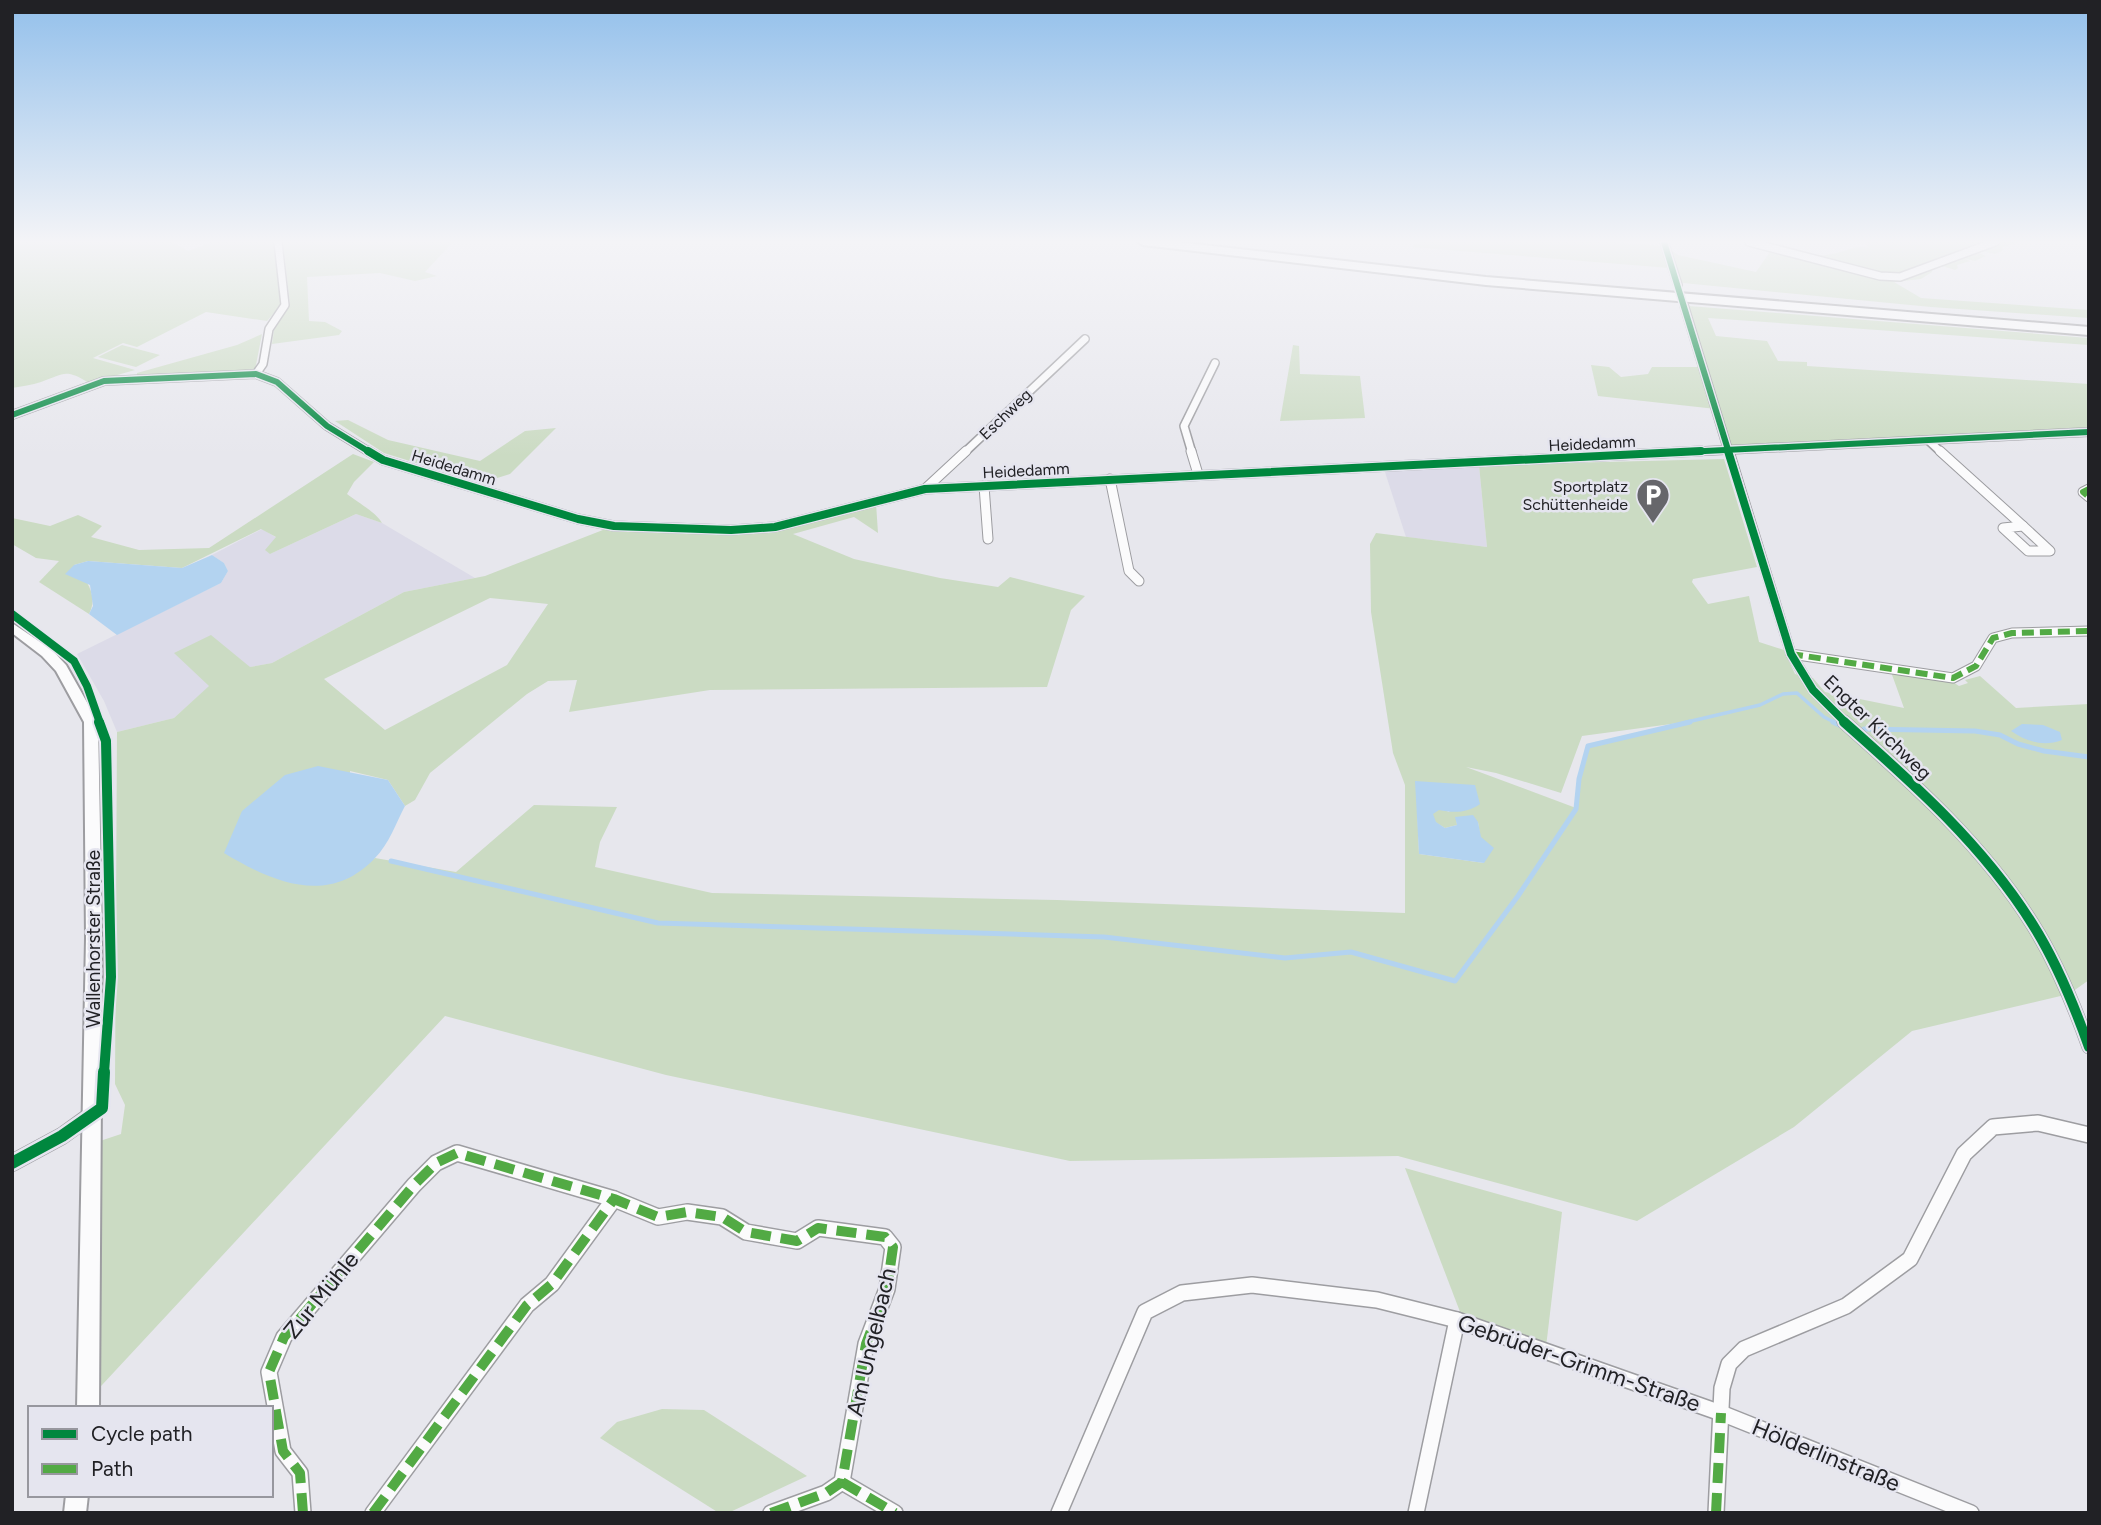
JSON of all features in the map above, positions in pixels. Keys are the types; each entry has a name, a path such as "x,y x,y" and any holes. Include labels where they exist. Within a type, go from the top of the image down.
{"highway":[{"path":"1874,313 2089,331"},
{"path":"1967,313 2089,323"}],"main road":[{"name":"Wallenhorster Straße","path":"12,626 47,653 61,668 91,722 94,924 88,1406"}],"street":[{"path":"12,415 104,381 256,374 263,365 269,329 280,313"},
{"name":"Engter Kirchweg","path":"1687,313 1791,654 1800,674 1822,701 1905,775 1967,839 2009,891 2069,994 2089,1047"},
{"name":"Eschweg","path":"925,489 1085,339"},
{"path":"1198,474 1184,426 1215,363"},
{"name":"Heidedamm","path":"256,374 276,382 327,426 383,460 578,519 614,526 731,530 775,527 925,489 2089,432"},
{"path":"1927,440 2023,526 2050,551 2028,551 2003,528 2023,526"},
{"path":"1110,479 1129,571 1139,581"},
{"path":"985,486 988,540"},
{"path":"2089,489 2083,492 2089,497"},
{"path":"1791,654 1953,678 1976,666 1993,638 2012,633 2089,631"},
{"path":"12,1163 62,1136 91,1115"},
{"name":"Gebrüder-Grimm-Straße","path":"1059,1513 1145,1312 1182,1293 1252,1285 1377,1300 1457,1320 1721,1413 1721,1388 1728,1364 1744,1349 1846,1306 1910,1259 1964,1154 1993,1127 2038,1123 2089,1135"},
{"name":"Am Ungelbach","path":"457,1153 614,1199 658,1217 687,1212 723,1217 746,1232 797,1241 818,1228 885,1237 893,1247 887,1289 866,1344 842,1482"},
{"name":"Zur Mühle","path":"303,1513 300,1473 283,1451 269,1372 284,1337 414,1185 436,1163 457,1153"},
{"path":"373,1513 527,1305 552,1284 614,1199"},
{"path":"1416,1513 1457,1320"},
{"path":"1716,1513 1721,1413"},
{"name":"Hölderlinstraße","path":"1721,1413 1971,1513"},
{"path":"771,1513 826,1493 842,1482 895,1513"}],"shaded area":[{"path":"1479,465 1487,547 1406,537 1384,469"},
{"path":"356,514 382,523 475,578 404,592 272,663 250,667 210,686 174,718 117,732 104,701 77,654 221,583 228,571 224,563 212,555 262,529 277,538 270,554"}],"green space":[{"path":"12,313 204,313 137,347 123,343 93,358 135,370 89,383 75,375 65,374 12,388"},
{"path":"214,313 274,313 267,321"},
{"path":"284,313 309,313 309,321 325,322 342,331 339,335 272,344 274,330"},
{"path":"1691,313 1779,313 2089,338 2089,345 1708,318 1716,336 1767,341 1778,361 1807,362 1807,366 2089,384 2089,432 1729,450 1725,438 1727,435"},
{"path":"2020,313 2089,313 2089,318"},
{"path":"262,334 255,370 137,375 237,345"},
{"path":"122,345 160,355 136,367 98,357"},
{"path":"1293,345 1299,346 1300,374 1360,376 1365,418 1280,421"},
{"path":"1591,365 1609,367 1621,377 1648,374 1652,367 1703,367 1716,409 1598,396"},
{"path":"348,420 388,440 480,461 525,431 556,428 510,474 481,483 384,453 335,421"},
{"path":"353,454 374,462 354,482 347,494 382,523 356,514 270,554 265,550 276,537 261,529 182,568 88,561 74,565 92,594 89,614 39,582 59,561 36,558 12,544 12,518 50,526 78,515 102,526 91,537 139,550 209,548"},
{"path":"1724,459 1757,567 1693,579 1692,582 1708,604 1749,596 1759,642 1784,650 1795,674 1813,678 1825,692 1904,708 1891,672 1953,682 1959,686 1968,683 1965,680 1980,676 2016,708 2089,704 2089,980 2069,994 1912,1031 1794,1127 1637,1221 1398,1156 1070,1161 666,1075 445,1016 89,1399 100,1141 121,1134 125,1105 115,1084 117,732 174,718 209,686 174,653 211,635 250,667 272,663 404,592 485,576 608,528 729,533 876,503 878,533 854,517 793,534 854,559 940,578 998,587 1010,577 1085,596 1071,610 1047,687 710,690 569,712 577,680 548,681 527,694 430,773 415,800 405,806 388,780 350,771 346,879 375,858 456,872 534,805 617,807 600,842 595,867 712,893 1057,900 1405,913 1405,785 1393,753 1371,612 1370,544 1376,533 1487,547 1479,465","holes":["490,598 548,604 507,665 385,730 324,679","1686,722 1588,746 1579,779 1576,808 1466,767 1496,773 1561,793 1582,736","1416,781 1450,812 1439,809 1432,814 1435,822 1445,828 1457,825 1456,817 1478,822 1484,863 1419,854"]},
{"path":"1405,1168 1562,1212 1546,1347 1462,1317"},
{"path":"662,1409 704,1410 807,1476 728,1513 719,1513 600,1438 617,1422"}],"water":[{"path":"212,555 224,563 228,571 221,583 117,635 89,614 93,606 90,585 65,574 74,565 88,561 182,568"},
{"path":"2022,724 2043,725 2060,732 2062,740 2036,742 2011,731"},
{"path":"318,766 388,780 405,806 388,840 375,858 357,873 339,882 320,886 281,880 242,864 224,853 242,811 285,775"},
{"path":"1415,781 1475,785 1480,804 1465,811 1439,810 1433,814 1436,822 1445,828 1457,825 1455,817 1473,815 1478,822 1481,837 1494,848 1484,863 1419,854"}],"waterway":[{"path":"1683,723 1760,705 1783,694 1797,693 1824,717 1836,723"},
{"path":"391,861 658,923 1104,937 1285,958 1351,952 1455,981 1518,896 1576,809 1579,779 1588,746 1690,722"},
{"path":"1833,722 1843,727"},
{"path":"1864,729 1975,731 2000,735 2018,744 2044,751 2089,757"}],"marked path":[{"path":"2089,489 2083,492 2089,497"},
{"path":"1791,654 1953,678 1976,666 1993,638 2012,633 2089,631"},
{"path":"303,1513 300,1473 283,1451 269,1372 284,1337 414,1185 436,1163 457,1153 614,1199 658,1217 687,1212 722,1217 746,1232 797,1241 818,1228 885,1237 893,1247 887,1289 866,1344 842,1482"},
{"path":"373,1513 527,1305 552,1284 614,1199"},
{"path":"1716,1513 1721,1413"},
{"path":"842,1482 895,1513"},
{"path":"771,1513 826,1493 842,1482"}],"cycle path":[{"path":"1686,313 1791,654 1801,673 1827,706 1891,763 1965,837 2018,902 2059,973 2089,1047"},
{"path":"12,415 104,381 256,374 277,382 327,426 383,460 578,519 614,526 731,530 775,527 925,489 2089,432"},
{"path":"12,614 74,661 87,686 106,741 111,977 102,1108 62,1136 12,1163"}],"place":[{"name":"Sportplatz Schüttenheide","path":"1653,525"}]}
